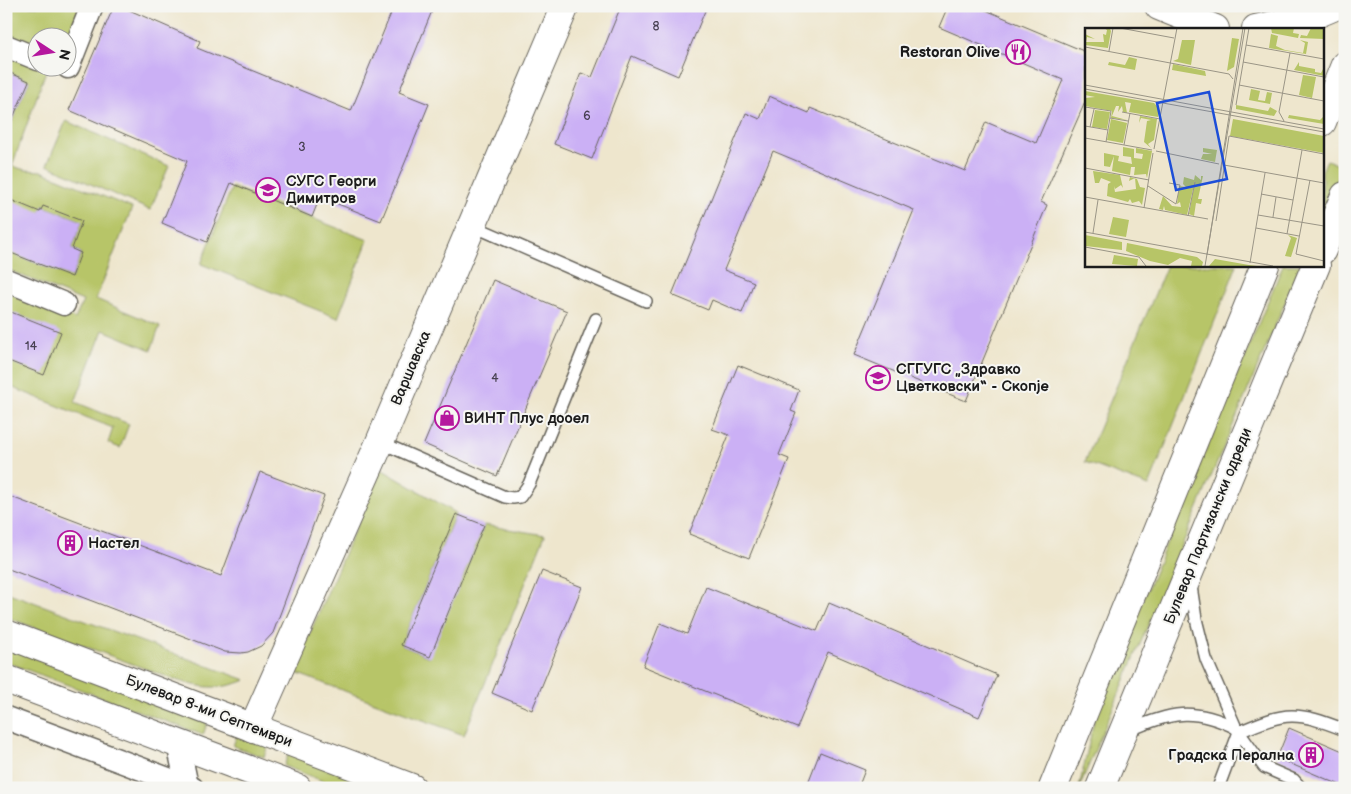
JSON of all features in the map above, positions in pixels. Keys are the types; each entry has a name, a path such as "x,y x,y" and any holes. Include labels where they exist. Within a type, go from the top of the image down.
{"street":[{"path":"78,40 92,6"},
{"name":"Варшавска","path":"253,728 380,442 565,6"},
{"path":"1159,6 1212,28"},
{"path":"1260,28 1308,17 1335,6"},
{"path":"6,46 28,55"},
{"path":"1324,116 1338,75"},
{"path":"1324,246 1342,206"},
{"path":"1053,788 1265,266"},
{"name":"Булевар Партизански одреди","path":"1100,788 1316,266"},
{"path":"6,280 64,304"},
{"name":"Булевар 8-ми Септември","path":"6,634 412,788"},
{"path":"6,679 297,788"},
{"path":"6,718 190,787"},
{"path":"178,743 190,787"}],"lane":[{"path":"471,225 646,301"},
{"path":"380,442 505,497 520,497 529,484 596,319"},
{"path":"1190,572 1196,619 1206,659 1237,730 1264,767 1294,780 1301,788"},
{"path":"1122,734 1160,717 1179,714 1209,717 1237,730 1266,720 1290,715 1315,718 1345,730"},
{"path":"1218,788 1237,730"}],"green space":[{"path":"6,6 80,6 72,28 28,28 28,43 6,33"},
{"path":"6,49 28,62 28,78 43,78 12,166 25,170 41,171 132,208 96,299 160,326 151,350 103,330 75,402 129,424 120,448 108,443 113,428 6,385 6,292 75,319 83,301 6,269 6,134 29,81 6,71","holes":["43,206 82,221 72,249 81,253 72,277 23,257"]},
{"path":"66,121 169,166 150,210 47,165"},
{"path":"1327,160 1343,167 1324,210 1324,167"},
{"path":"232,187 368,240 338,318 201,264"},
{"path":"1167,266 1237,266 1149,486 1085,462"},
{"path":"1283,266 1301,266 1079,788 1096,712"},
{"path":"381,469 456,513 401,645 429,657 484,525 545,535 464,735 293,672"},
{"path":"6,592 246,680 227,686 210,687 173,679 6,617"},
{"path":"6,647 208,721 203,735 6,662"},
{"path":"238,732 269,743 264,757 233,746"},
{"path":"289,752 383,788 341,788 284,766"}],"building":[{"path":"114,6 120,6 200,41 197,48 351,111 394,6 434,6 399,92 429,104 381,221 320,197 312,217 231,183 207,242 162,223 187,161 69,110"},
{"path":"621,6 707,6 678,76 632,56 592,159 554,144 581,73 592,77"},
{"path":"948,6 976,6 1085,52 1085,102 1041,202 1047,205 966,401 854,355 914,210 773,151 724,270 754,282 742,313 712,300 708,310 672,295 746,113 760,119 769,96 809,113 810,108 965,171 986,122 1036,143 1063,80 939,27"},
{"path":"6,71 29,81 6,134"},
{"path":"6,198 40,212 43,206 82,221 72,249 81,253 72,277 6,251"},
{"path":"493,280 567,311 497,476 424,444"},
{"path":"6,310 61,332 44,375 6,360"},
{"path":"738,365 799,390 791,411 796,413 779,455 789,459 749,558 689,534 729,435 712,429"},
{"name":"Настел","path":"260,472 324,496 273,633 261,646 248,652 225,652 6,568 6,495 221,576"},
{"path":"456,514 484,525 430,657 401,645"},
{"path":"542,571 582,587 532,710 492,693"},
{"path":"706,587 817,631 829,603 997,675 979,717 828,652 797,728 643,666 660,623 687,634"},
{"name":"Градска Перална","path":"1289,728 1345,752 1345,787 1277,758"},
{"path":"820,752 865,770 858,788 806,788"}],"place":[{"name":"Restoran Olive","path":"1018,52"},
{"name":"СУГС Георги Димитров","path":"268,190"},
{"name":"СГГУГС „Здравко Цветковски“ - Скопје","path":"878,378"},
{"name":"ВИНТ Плус дооел","path":"447,418"},
{"name":"Настел","path":"70,543"},
{"name":"Градска Перална","path":"1311,755"}]}
